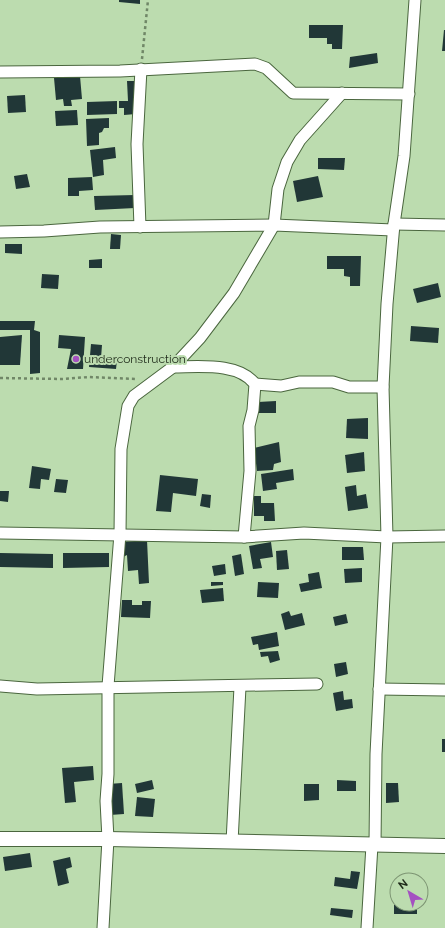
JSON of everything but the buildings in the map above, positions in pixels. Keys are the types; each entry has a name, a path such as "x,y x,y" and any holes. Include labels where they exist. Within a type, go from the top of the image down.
{"street":[{"path":"367,928 374,845 379,689 387,537 383,387 387,304 394,227 404,156 415,0"},
{"path":"0,72 104,71 255,64 266,68 293,93 409,94"},
{"path":"140,227 137,144 141,69"},
{"path":"103,928 108,839 106,801 108,774 108,686 120,534 121,449 128,406 134,396 173,367 200,338 234,293 274,225 278,189 287,162 300,140 342,93"},
{"path":"0,232 140,227 274,225 394,227 445,225"},
{"path":"173,367 237,371 249,376 255,384 253,410 249,426 250,471 244,537"},
{"path":"255,384 280,386 298,382 333,382 349,387 383,387"},
{"path":"0,533 244,537 304,533 387,537 445,536"},
{"path":"0,686 38,689 108,686 240,686 317,684"},
{"path":"232,842 240,686"},
{"path":"379,689 445,690"},
{"path":"0,839 108,839 445,846"}],"path":[{"path":"141,69 148,0"},
{"path":"0,378 124,378 152,382"}],"place":[{"name":"underconstruction","path":"76,359"}]}
